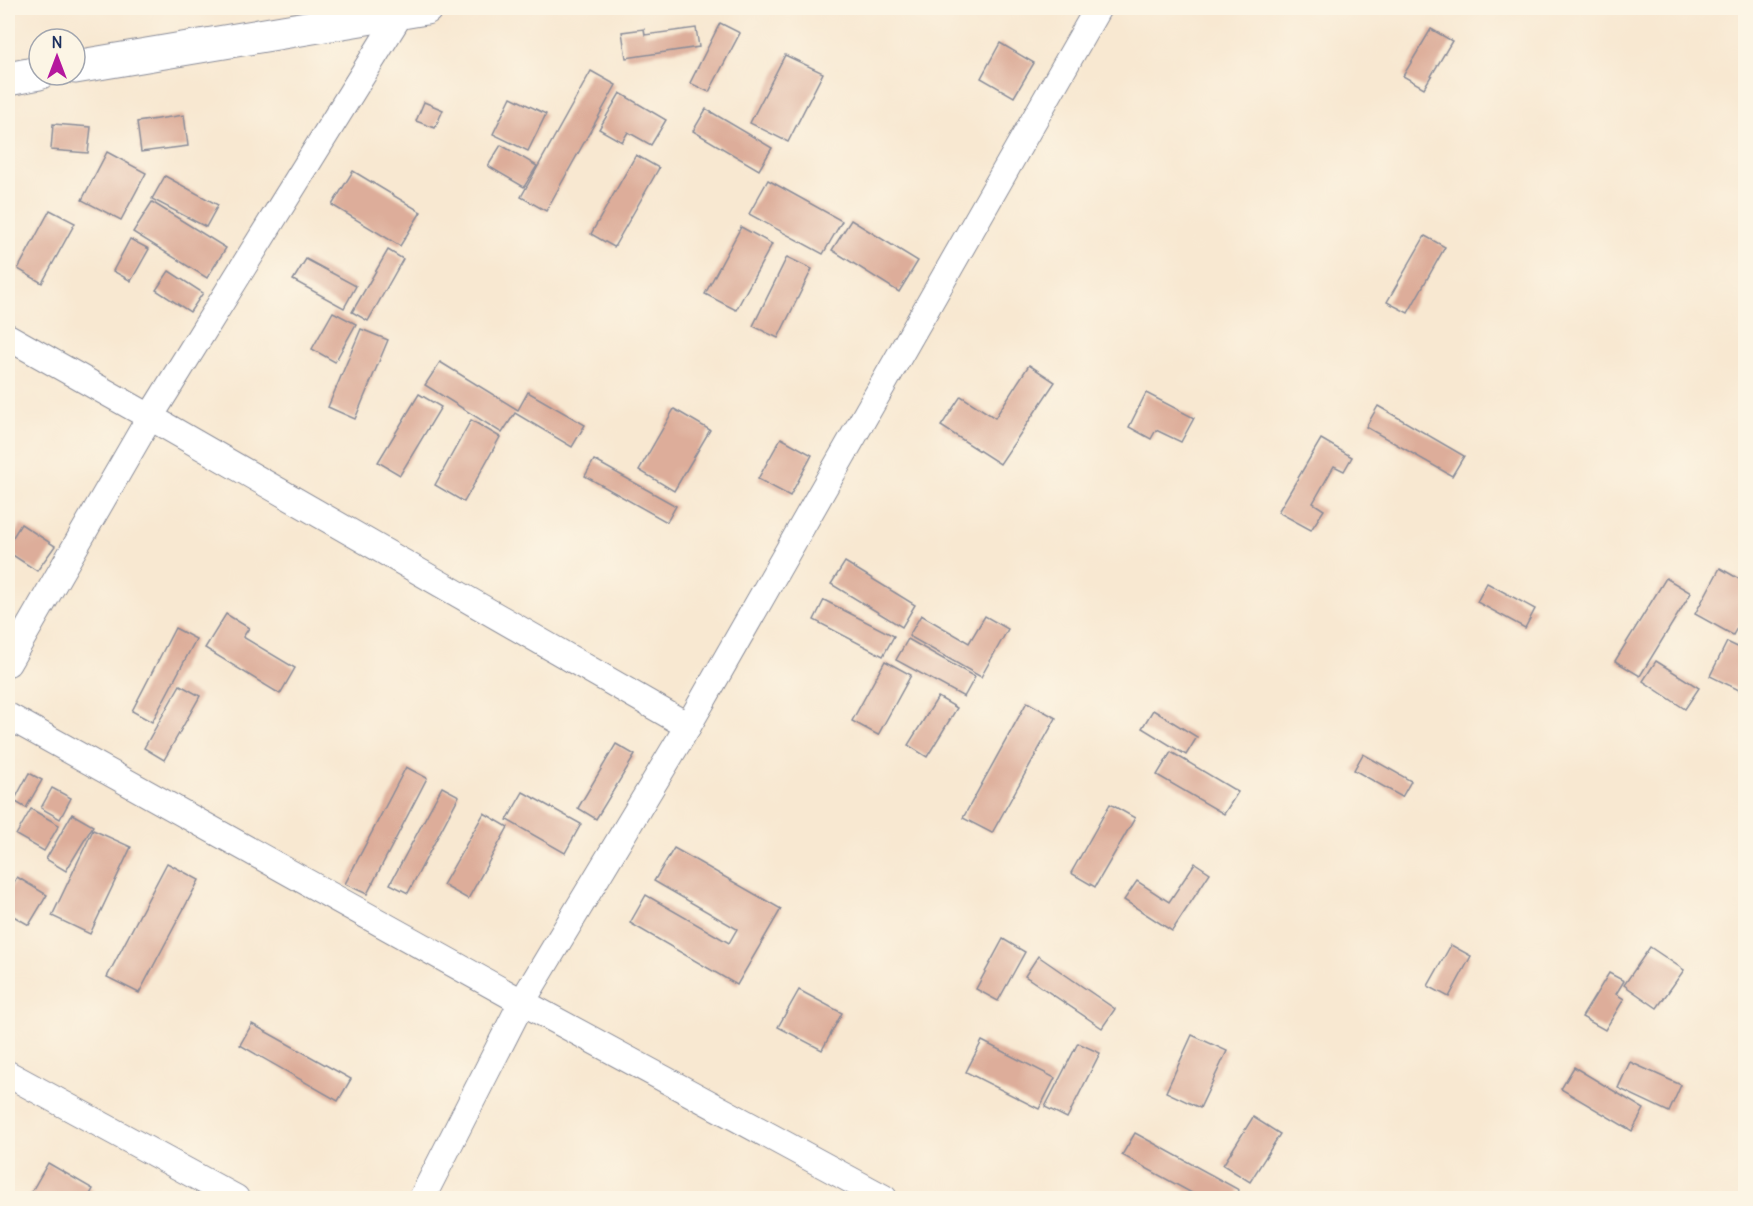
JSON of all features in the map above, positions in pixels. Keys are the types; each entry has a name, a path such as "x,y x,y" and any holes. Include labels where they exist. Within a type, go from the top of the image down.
{"main road":[{"path":"87,65 410,9"},
{"path":"8,79 27,75"}],"street":[{"path":"422,1198 522,1002 688,726 1098,8"},
{"path":"8,663 150,417 410,9"},
{"path":"8,337 688,726"},
{"path":"8,716 522,1002 884,1198"},
{"path":"8,1074 236,1198"}],"building":[{"path":"720,23 740,33 709,92 690,83"},
{"path":"696,28 699,47 626,58 622,32 644,29 645,35"},
{"path":"1431,29 1452,41 1424,88 1403,76"},
{"path":"1000,43 1034,63 1014,97 981,78"},
{"path":"785,55 823,73 788,142 750,123"},
{"path":"591,71 616,85 546,211 521,197"},
{"path":"620,93 666,120 651,145 628,132 622,142 599,129"},
{"path":"511,97 546,114 528,151 493,134"},
{"path":"424,102 443,110 435,128 416,121"},
{"path":"706,109 772,148 759,170 693,131"},
{"path":"184,115 188,146 141,152 137,122"},
{"path":"53,124 91,127 88,153 51,150"},
{"path":"501,145 537,166 524,187 488,166"},
{"path":"107,152 146,173 121,220 82,200"},
{"path":"636,155 659,168 614,247 591,234"},
{"path":"353,171 421,212 400,246 332,205"},
{"path":"165,176 218,205 206,227 152,199"},
{"path":"768,180 842,221 823,254 749,214"},
{"path":"152,202 226,248 207,278 133,232"},
{"path":"50,210 75,223 42,283 18,269"},
{"path":"851,220 918,261 899,292 832,250"},
{"path":"741,227 772,244 736,310 705,294"},
{"path":"1425,236 1445,247 1408,313 1387,302"},
{"path":"130,239 149,249 131,281 113,271"},
{"path":"388,250 403,259 368,321 352,312"},
{"path":"787,257 812,269 778,338 753,326"},
{"path":"306,259 356,286 344,308 293,280"},
{"path":"169,271 203,293 190,312 156,290"},
{"path":"333,312 356,324 335,362 312,349"},
{"path":"361,329 388,340 355,419 328,407"},
{"path":"440,362 518,410 528,392 585,425 572,447 515,413 502,433 425,385"},
{"path":"1029,365 1055,382 1000,464 941,426 961,396 995,418"},
{"path":"1146,393 1194,418 1181,442 1156,430 1151,439 1129,427"},
{"path":"419,394 441,407 400,475 378,462"},
{"path":"1378,406 1464,456 1452,476 1366,427"},
{"path":"674,409 710,430 674,491 639,470"},
{"path":"471,420 500,437 464,502 435,485"},
{"path":"781,438 812,455 790,496 758,479"},
{"path":"1321,439 1352,457 1344,471 1334,466 1313,503 1324,510 1311,530 1278,512"},
{"path":"594,460 676,506 667,522 585,476"},
{"path":"21,524 55,546 37,571 8,552 8,545"},
{"path":"845,562 915,605 902,627 831,584"},
{"path":"1720,568 1746,583 1746,612 1733,635 1695,614"},
{"path":"1666,578 1691,593 1640,676 1615,661"},
{"path":"1487,583 1535,609 1525,628 1477,602"},
{"path":"824,600 894,636 883,656 814,620"},
{"path":"226,614 249,628 243,637 295,668 280,694 205,648"},
{"path":"921,615 969,643 985,616 1008,629 981,677 909,636"},
{"path":"175,628 196,639 152,722 132,711"},
{"path":"908,639 975,677 964,697 896,660"},
{"path":"1727,642 1746,651 1746,677 1739,690 1710,676"},
{"path":"885,661 911,675 878,735 852,721"},
{"path":"1656,661 1699,688 1685,709 1643,681"},
{"path":"180,685 200,696 164,760 144,748"},
{"path":"938,697 957,708 927,757 908,745"},
{"path":"1027,702 1056,718 992,833 963,818"},
{"path":"1153,710 1197,737 1186,755 1142,728"},
{"path":"616,744 635,755 596,819 578,808"},
{"path":"1171,752 1238,792 1224,814 1157,775"},
{"path":"1363,754 1411,781 1402,797 1354,770"},
{"path":"406,767 427,778 367,894 345,884"},
{"path":"29,773 42,780 26,808 14,801"},
{"path":"442,787 459,796 408,893 390,884"},
{"path":"52,788 71,798 60,819 41,808"},
{"path":"523,792 581,824 565,853 507,820"},
{"path":"1110,804 1135,818 1095,887 1071,873"},
{"path":"31,809 59,825 44,851 16,835"},
{"path":"484,813 508,827 468,899 443,885"},
{"path":"72,814 93,826 66,871 46,859"},
{"path":"93,830 131,847 90,934 52,916"},
{"path":"674,848 781,909 737,985 630,923 646,895 729,943 737,929 654,881"},
{"path":"167,863 199,880 139,993 107,977"},
{"path":"1195,863 1210,873 1172,931 1124,900 1137,881 1169,902"},
{"path":"17,877 47,895 29,925 8,913 8,892"},
{"path":"1003,939 1025,952 998,1001 976,989"},
{"path":"1451,945 1471,956 1449,997 1428,986"},
{"path":"1650,947 1684,970 1657,1008 1624,985"},
{"path":"1038,956 1115,1009 1102,1028 1025,976"},
{"path":"1609,973 1624,981 1616,994 1624,999 1605,1030 1582,1017"},
{"path":"799,990 842,1013 822,1050 778,1027"},
{"path":"252,1024 351,1079 338,1101 240,1045"},
{"path":"1192,1035 1227,1051 1200,1108 1166,1092"},
{"path":"982,1041 1055,1078 1039,1109 966,1072"},
{"path":"1078,1043 1100,1053 1067,1118 1045,1107"},
{"path":"1630,1062 1681,1085 1669,1112 1618,1088"},
{"path":"1574,1067 1644,1109 1632,1131 1561,1089"},
{"path":"1253,1117 1280,1134 1250,1182 1223,1165"},
{"path":"1135,1133 1239,1190 1235,1198 1201,1198 1122,1155"},
{"path":"48,1163 93,1189 88,1198 28,1198"}]}
